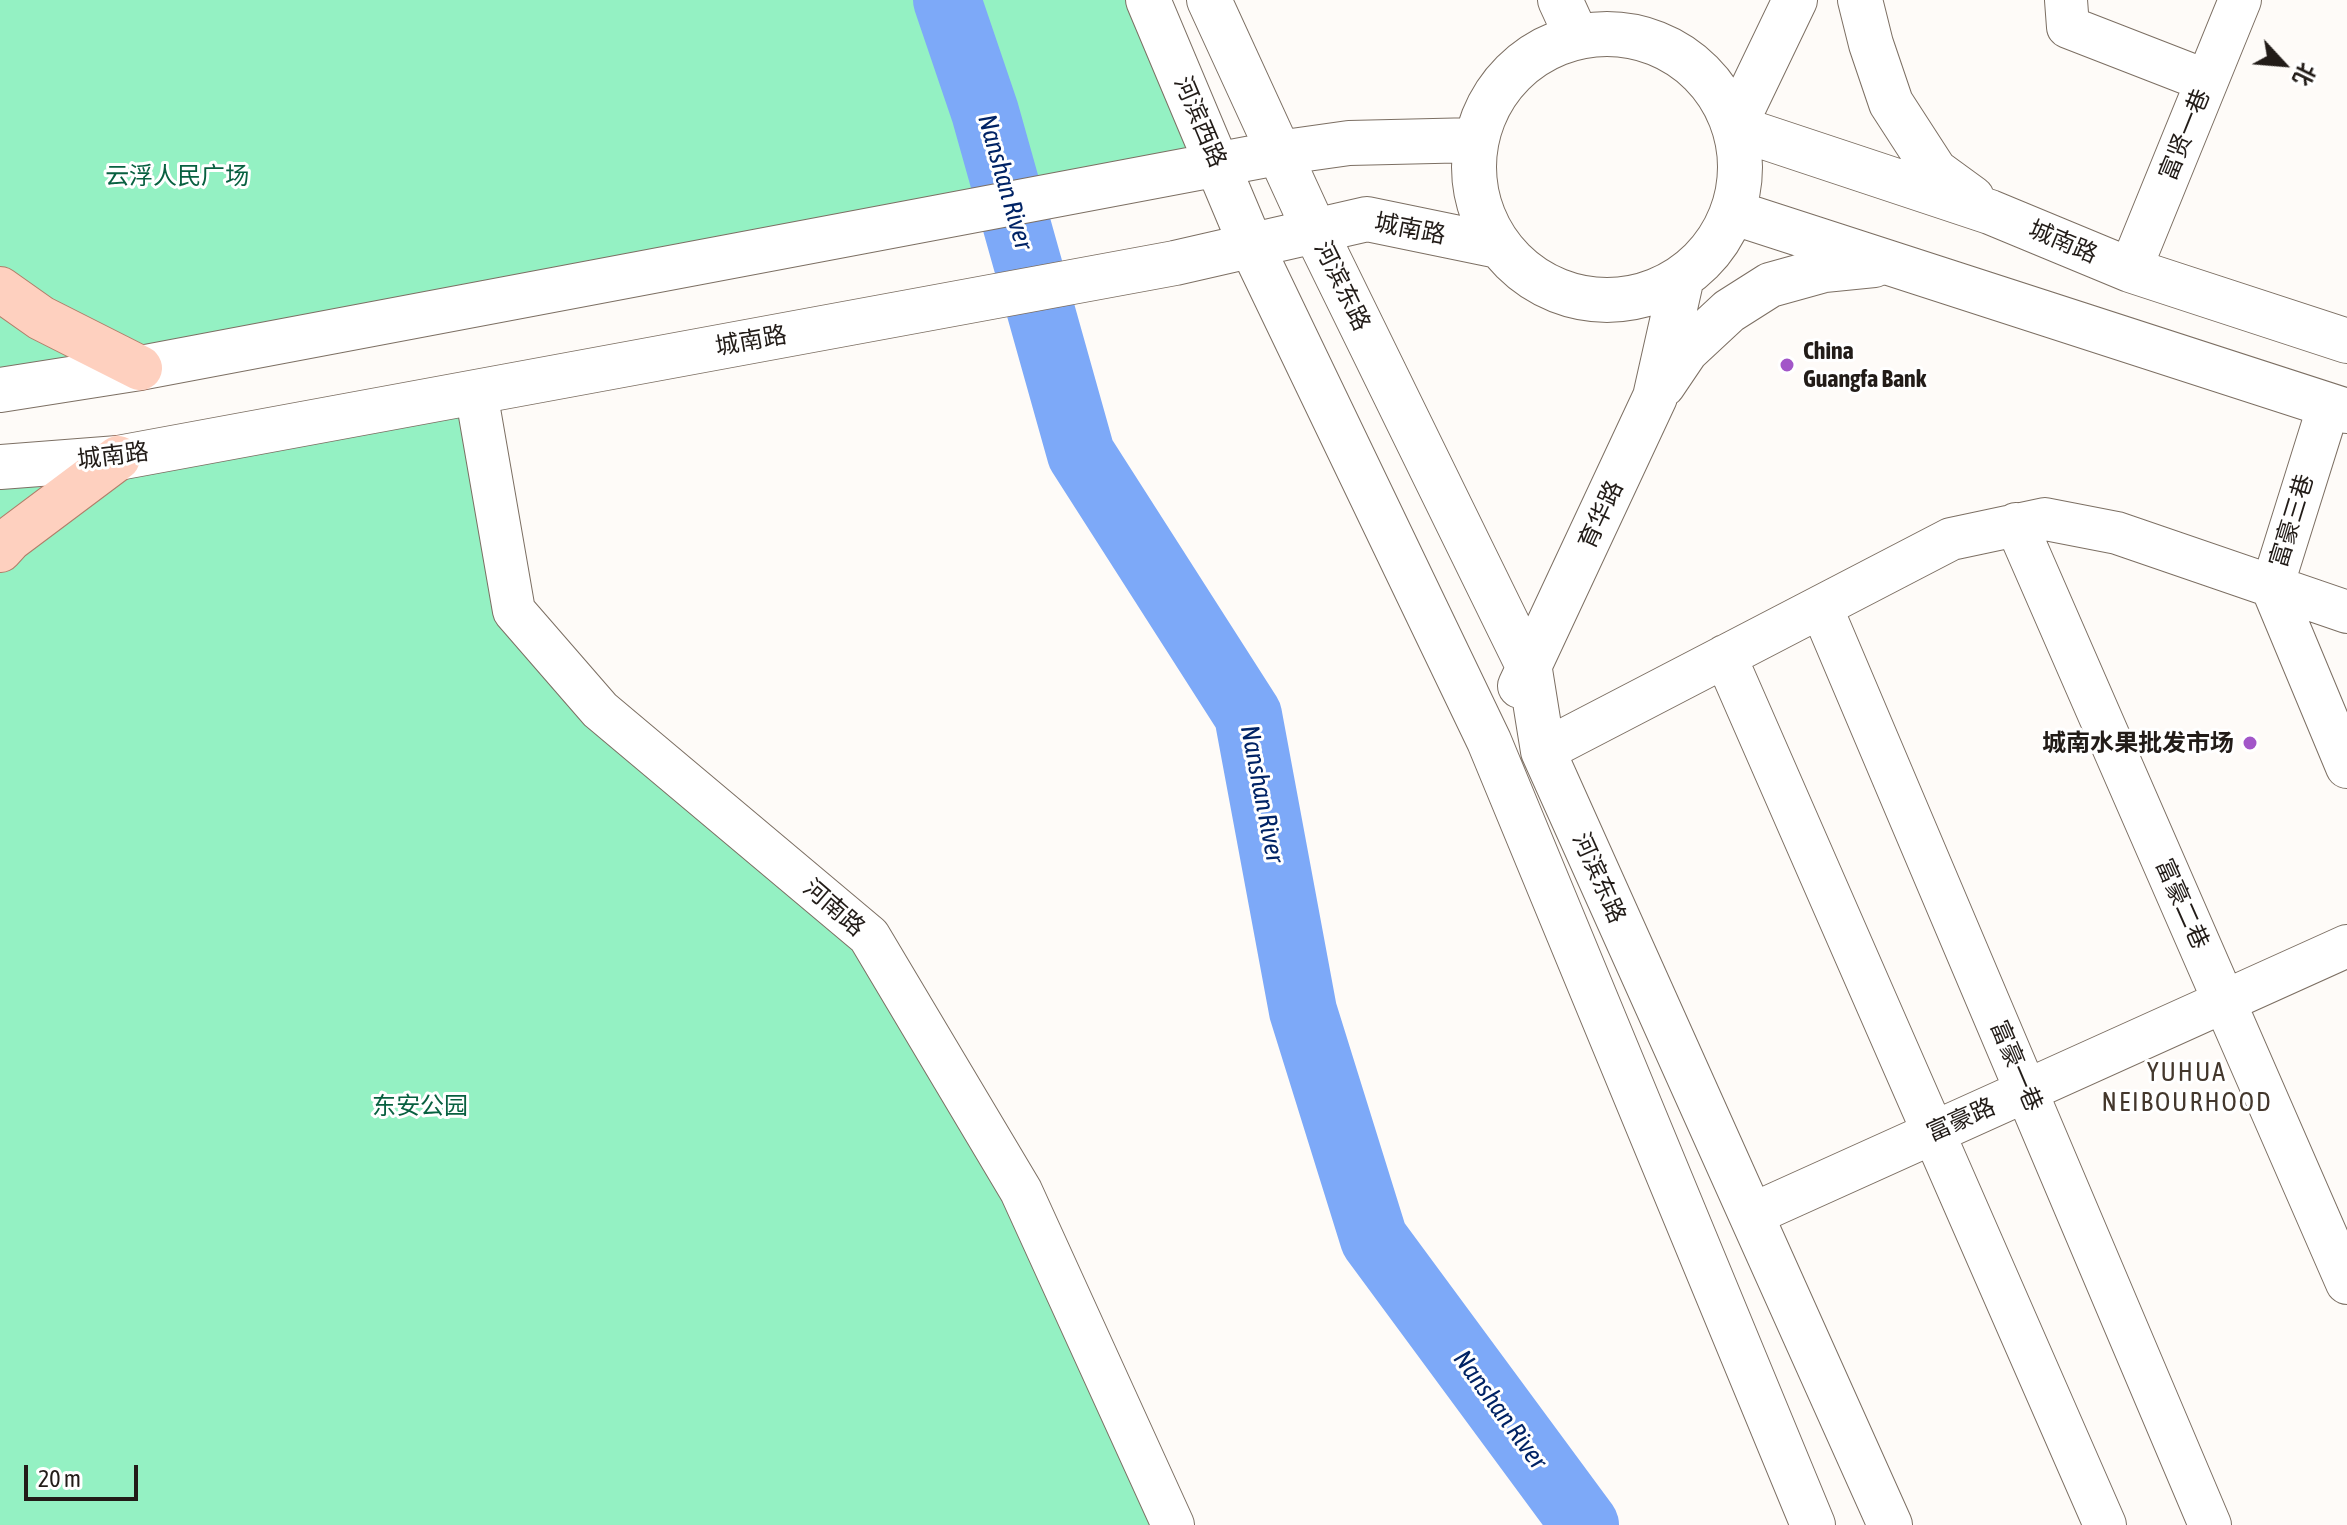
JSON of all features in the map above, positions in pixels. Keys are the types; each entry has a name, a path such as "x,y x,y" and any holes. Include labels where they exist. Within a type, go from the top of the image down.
{"main road":[{"name":"河滨西路","path":"1148,0 1251,245"},
{"path":"1209,0 1315,231"},
{"path":"1734,127 1795,0"},
{"path":"1860,0 1891,103 1935,171 1990,212"},
{"name":"城南路","path":"1569,18 1617,34 1656,42 1690,62 1717,92 1734,127 1740,170 1732,212 1712,248 1682,277 1645,295 1605,301 1564,294 1527,275 1498,246 1485,222 1476,195 1473,167 1476,140 1490,104 1512,74 1542,51 1569,18"},
{"name":"城南路","path":"1734,127 1990,212 2130,270 2347,341"},
{"path":"0,390 140,368 1278,153 1349,143 1476,140"},
{"path":"1732,212 2338,408"},
{"name":"城南路","path":"0,467 118,458 1175,263 1367,219 1498,246"},
{"name":"河滨东路","path":"1315,231 1530,670 1543,751 1890,1525"},
{"name":"河滨东路","path":"1251,245 1489,741 1813,1525"},
{"path":"1655,397 1686,351 1729,311 1770,285 1824,270 1890,263"},
{"name":"育华路","path":"1489,741 1530,670 1655,397 1682,277"},
{"path":"0,289 41,318 140,368"},
{"path":"0,550 10,539 118,458"}],"street":[{"path":"2066,0 2068,27 2207,81"},
{"name":"富贤一巷","path":"2130,270 2240,0"},
{"name":"河南路","path":"476,392 514,611 600,710 869,936 1021,1191 1173,1525"},
{"name":"富豪三巷","path":"2338,408 2272,587 2347,767"},
{"path":"1543,751 1951,539 2016,524 2045,519 2117,533 2347,612"},
{"name":"富豪二巷","path":"2016,524 2347,1283"},
{"name":"富豪一巷","path":"1821,607 2210,1525"},
{"path":"1725,656 2105,1525"},
{"name":"富豪路","path":"1751,1215 2347,946"}],"green space":[{"name":"云浮人民广场","path":"0,0 1148,0 1218,164 0,388"},
{"name":"东安公园","path":"476,392 514,611 869,936 1173,1525 0,1525 0,467"}],"waterway":[{"name":"Nanshan River","path":"947,0 985,112 1081,454 1248,715 1303,1011 1374,1239 1585,1525"}],"place":[{"name":"China Guangfa Bank","path":"1787,365"},
{"name":"城南水果批发市场","path":"2250,743"}],"district":[{"name":"YUHUA NEIBOURHOOD","path":"2187,1088"}]}
